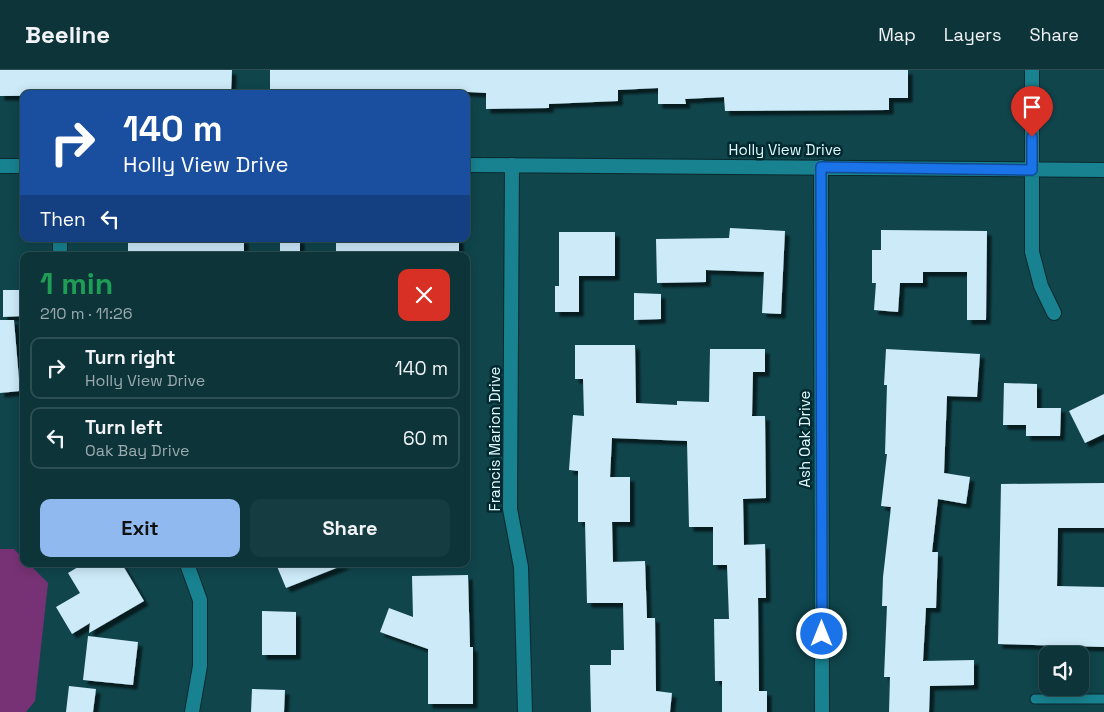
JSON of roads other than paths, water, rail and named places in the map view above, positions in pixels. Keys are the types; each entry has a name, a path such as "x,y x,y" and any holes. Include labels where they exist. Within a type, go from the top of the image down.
{"street":[{"path":"1032,70 1032,252 1041,286 1054,313"},
{"name":"Holly View Drive","path":"470,165 1104,170"},
{"name":"Francis Marion Drive","path":"512,165 510,509 521,568 525,712"},
{"path":"0,166 20,166"},
{"name":"Ash Oak Drive","path":"821,167 822,712"},
{"path":"188,567 200,600 200,666 192,712"}],"lane":[{"path":"1034,698 1104,699"}]}
